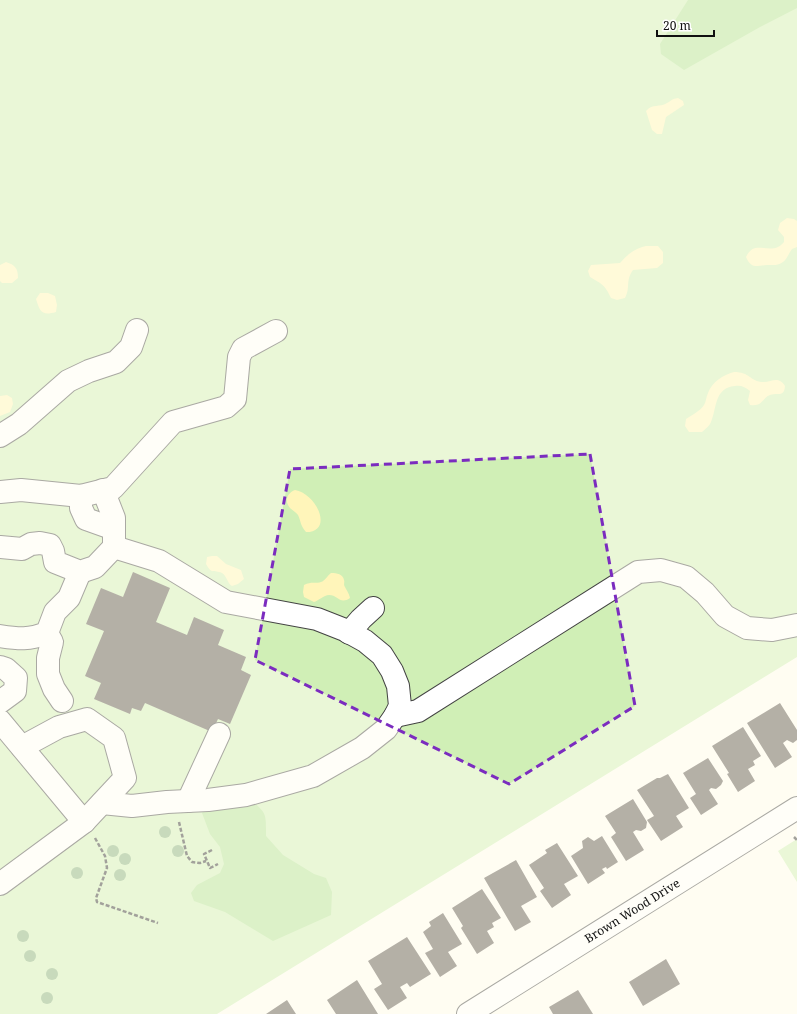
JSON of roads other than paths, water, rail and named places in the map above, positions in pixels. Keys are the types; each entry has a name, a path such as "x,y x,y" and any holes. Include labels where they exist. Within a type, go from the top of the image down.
{"street":[{"path":"0,436 19,424 68,381 89,370 116,362 131,347 137,330"},
{"path":"0,492 21,490 81,496 113,488 173,422 226,407 235,399 239,357 243,349 276,331"},
{"path":"0,547 22,549 31,544 40,543 50,545 55,562 80,572 96,567 114,538 114,518 103,490"},
{"path":"81,496 81,508 86,519 114,538 159,561 226,602 317,619 365,641 382,656 392,671 398,686 400,706 396,716 386,729 362,748 313,776 246,795 208,800 132,806 102,803"},
{"path":"396,716 418,712 638,572 662,570 686,576 705,593 725,616 747,628 772,630 797,625"},
{"path":"0,702 15,691 16,678 3,668 9,648 9,637 33,638 47,633 55,612 69,598 80,572"},
{"path":"349,633 373,608"},
{"path":"47,633 52,642 48,658 48,674 62,701"},
{"path":"0,884 84,822 125,778 114,738 87,719 58,727 22,747"},
{"path":"0,721 84,822"},
{"path":"181,801 219,734"},
{"name":"Brown Wood Drive","path":"474,1012 797,808"}]}
